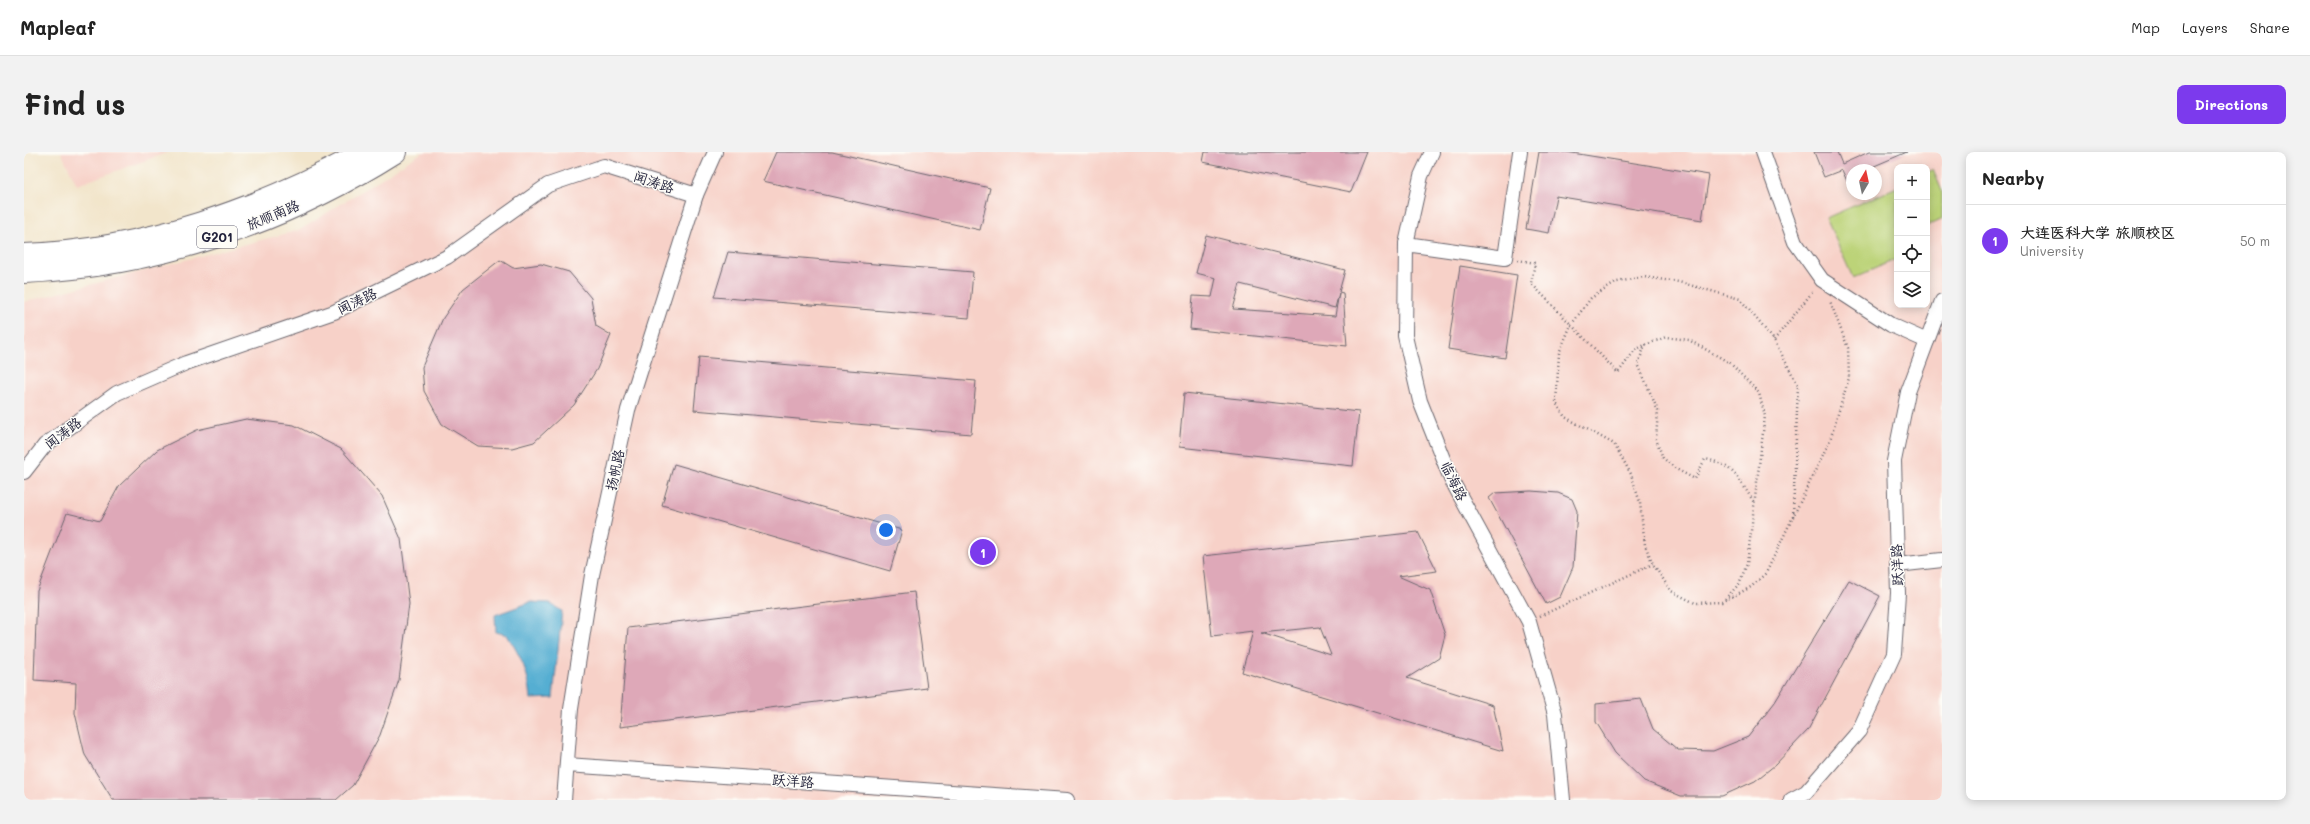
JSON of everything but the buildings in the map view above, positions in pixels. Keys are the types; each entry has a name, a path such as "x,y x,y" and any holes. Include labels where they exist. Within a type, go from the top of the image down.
{"highway":[{"name":"旅顺南路","path":"24,255 100,248 153,238 203,223 252,206 313,180 365,152"},
{"name":"旅顺南路","path":"24,272 104,265 158,254 210,240 261,222 321,194 394,152"}],"street":[{"name":"扬帆路","path":"564,800 571,709 592,575 628,410 696,195 714,152"},
{"name":"临海路","path":"1432,152 1421,176 1406,244 1405,336 1420,401 1451,479 1529,622 1556,714 1563,800"},
{"path":"1406,244 1505,258 1520,152"},
{"path":"1763,152 1795,242 1822,280 1891,326 1927,341"},
{"name":"闻涛路","path":"25,467 45,445 117,393 186,363 334,312 447,256 548,185 604,166 696,195"},
{"name":"跃洋路","path":"1791,800 1806,792 1859,731 1894,654 1898,593 1894,462 1908,392 1942,301"},
{"path":"1897,565 1942,560"},
{"name":"跃洋路","path":"567,765 1067,800"}],"path":[{"path":"1505,258 1535,262 1531,283 1618,373 1635,350 1645,345 1666,337 1689,340 1730,363 1759,393 1765,416 1747,564 1739,584 1724,601"},
{"path":"1793,516 1798,385 1774,340 1740,299 1679,282 1644,277 1617,282 1591,298 1571,325 1559,353 1556,403 1565,417 1614,444 1631,474 1640,503 1646,545 1653,564 1671,592 1695,604 1724,601 1751,587 1766,573 1830,440 1849,378 1848,348 1822,280"},
{"path":"1774,340 1822,280"},
{"path":"1645,345 1638,364 1658,411 1656,439 1663,458 1676,469 1695,479 1705,458 1719,461 1734,472 1755,504"},
{"path":"1529,622 1653,564"}],"shaded area":[{"path":"61,152 169,152 77,185"},
{"path":"423,152 1942,152 1942,800 24,800 24,302 300,230"}],"green space":[{"path":"1933,170 1942,191 1942,219 1930,225 1930,200 1930,171"},
{"path":"1894,188 1894,260 1853,278 1826,218 1867,200 1882,200 1882,194"}],"water":[{"path":"531,602 549,603 562,611 553,698 531,699 524,666 507,635 496,632 495,615"}],"place":[{"name":"大连医科大学 旅顺校区","path":"983,552"}]}
